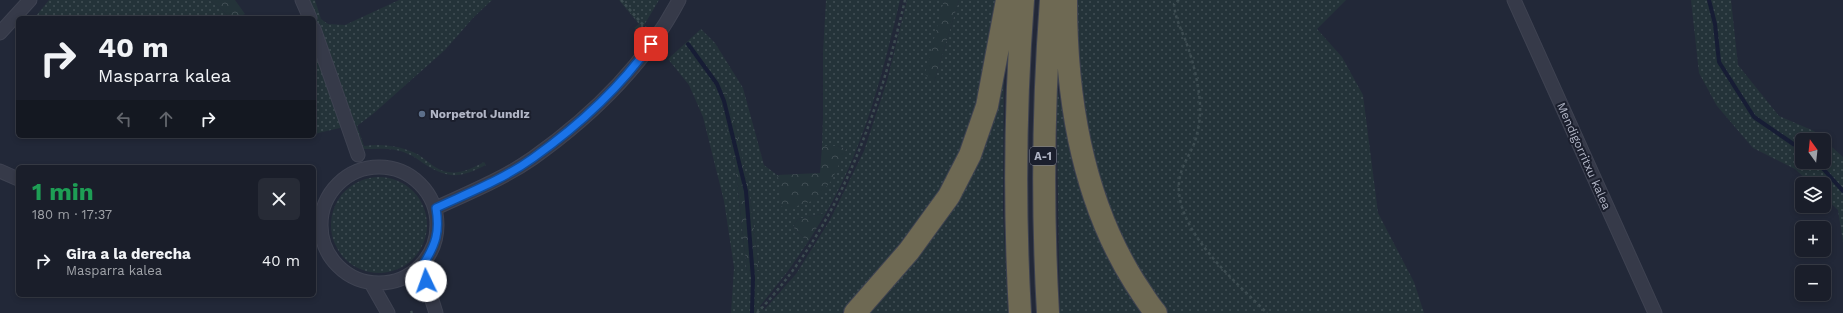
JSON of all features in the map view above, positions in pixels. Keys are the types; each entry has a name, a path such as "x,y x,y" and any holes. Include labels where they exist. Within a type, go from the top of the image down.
{"highway":[{"path":"855,313 908,251 949,196 970,155 987,106 1007,0"},
{"name":"A-1","path":"1020,313 1016,246 1015,154 1018,66 1023,0"},
{"name":"A-1","path":"1048,313 1044,243 1043,155 1046,69 1051,0"},
{"path":"1066,0 1068,73 1075,123 1087,171 1104,222 1124,265 1156,313"}],"street":[{"path":"0,33 30,0"},
{"path":"302,0 309,16"},
{"path":"436,208 488,184 532,158 587,115 636,66 659,34 679,0"},
{"name":"Mendigorritxu kalea","path":"1514,0 1655,313"},
{"path":"316,35 358,155"},
{"path":"383,166 400,170 416,179 428,192 436,208 438,223 437,238 431,252 423,265 412,274 399,280 385,283 371,283 357,279 344,272 334,262 318,236 325,201 335,186 349,175 365,168 383,166"},
{"path":"0,171 16,179"},
{"path":"423,265 426,281 436,313"},
{"path":"371,283 388,313"}],"path":[{"path":"621,0 646,28"},
{"path":"757,313 789,278 809,249 833,210 851,172 883,85 904,0"},
{"path":"1179,0 1174,4 1175,15 1191,59 1199,95 1200,113 1196,138 1183,166 1179,183 1180,197 1185,217 1201,243 1218,263 1267,313"}],"green space":[{"path":"49,0 209,0 228,16 36,16"},
{"path":"209,0 235,0 245,14 241,16 228,16"},
{"path":"309,0 315,0 321,19 328,24 345,25 399,0 492,0 473,18 445,50 374,113 357,126 364,146 385,145 406,149 419,155 436,168 444,171 462,171 484,162 486,165 463,174 449,175 434,170 412,156 397,150 363,149"},
{"path":"619,0 659,0 640,32 634,28 639,24"},
{"path":"826,0 900,0 887,55 871,109 851,162 826,213 798,219 793,227 808,242 788,271 760,306 764,310 796,274 830,220 864,151 887,81 907,0 944,0 936,36 934,82 959,0 996,0 976,109 960,151 939,191 907,239 842,313 731,313 734,267 724,201 703,117 689,85 668,59 701,29 715,43 743,88 764,165 777,175 782,185 780,206 838,163 846,149 837,146 822,146 823,52","holes":["719,89 725,90 735,125 749,189 759,270 747,271 735,164"]},
{"path":"944,0 959,0 934,82 925,74"},
{"path":"1075,0 1346,0 1317,29 1342,57 1363,95 1378,213 1414,282 1424,313 1167,313 1148,288 1122,240 1107,205 1081,108"},
{"path":"1691,0 1731,0 1738,65 1779,116 1816,133 1795,133 1795,169 1753,148 1717,106 1699,73"},
{"path":"320,57 344,127 316,134 316,62"},
{"path":"1004,67 1003,212 1008,313 863,313 921,242"},
{"path":"1056,81 1074,171 1113,259 1148,313 1060,313"},
{"path":"718,89 726,90 735,125 749,189 759,270 747,271 735,164"},
{"path":"822,146 837,146 846,149 832,180 815,200 788,209 780,206 781,185 777,175 820,173"},
{"path":"1831,146 1843,157 1843,242 1838,210 1831,204 1831,177 1804,177 1795,169 1831,169"},
{"path":"379,177 398,180 413,191 424,206 427,225 424,244 413,259 398,270 379,273 360,270 345,259 334,244 331,225 334,206 345,191 360,180"},
{"path":"826,213 808,242 793,227 798,219"}],"waterway":[{"path":"1709,0 1715,24 1719,62 1754,117 1795,145"},
{"path":"688,44 717,84 724,101 746,191 753,278 752,313"},
{"path":"1823,169 1843,191"}],"place":[{"name":"Norpetrol Jundiz","path":"422,114"}],"route":[{"path":"426,281 423,265 437,238 438,223 436,208 488,184 532,158 587,115 636,66 651,44"}]}
